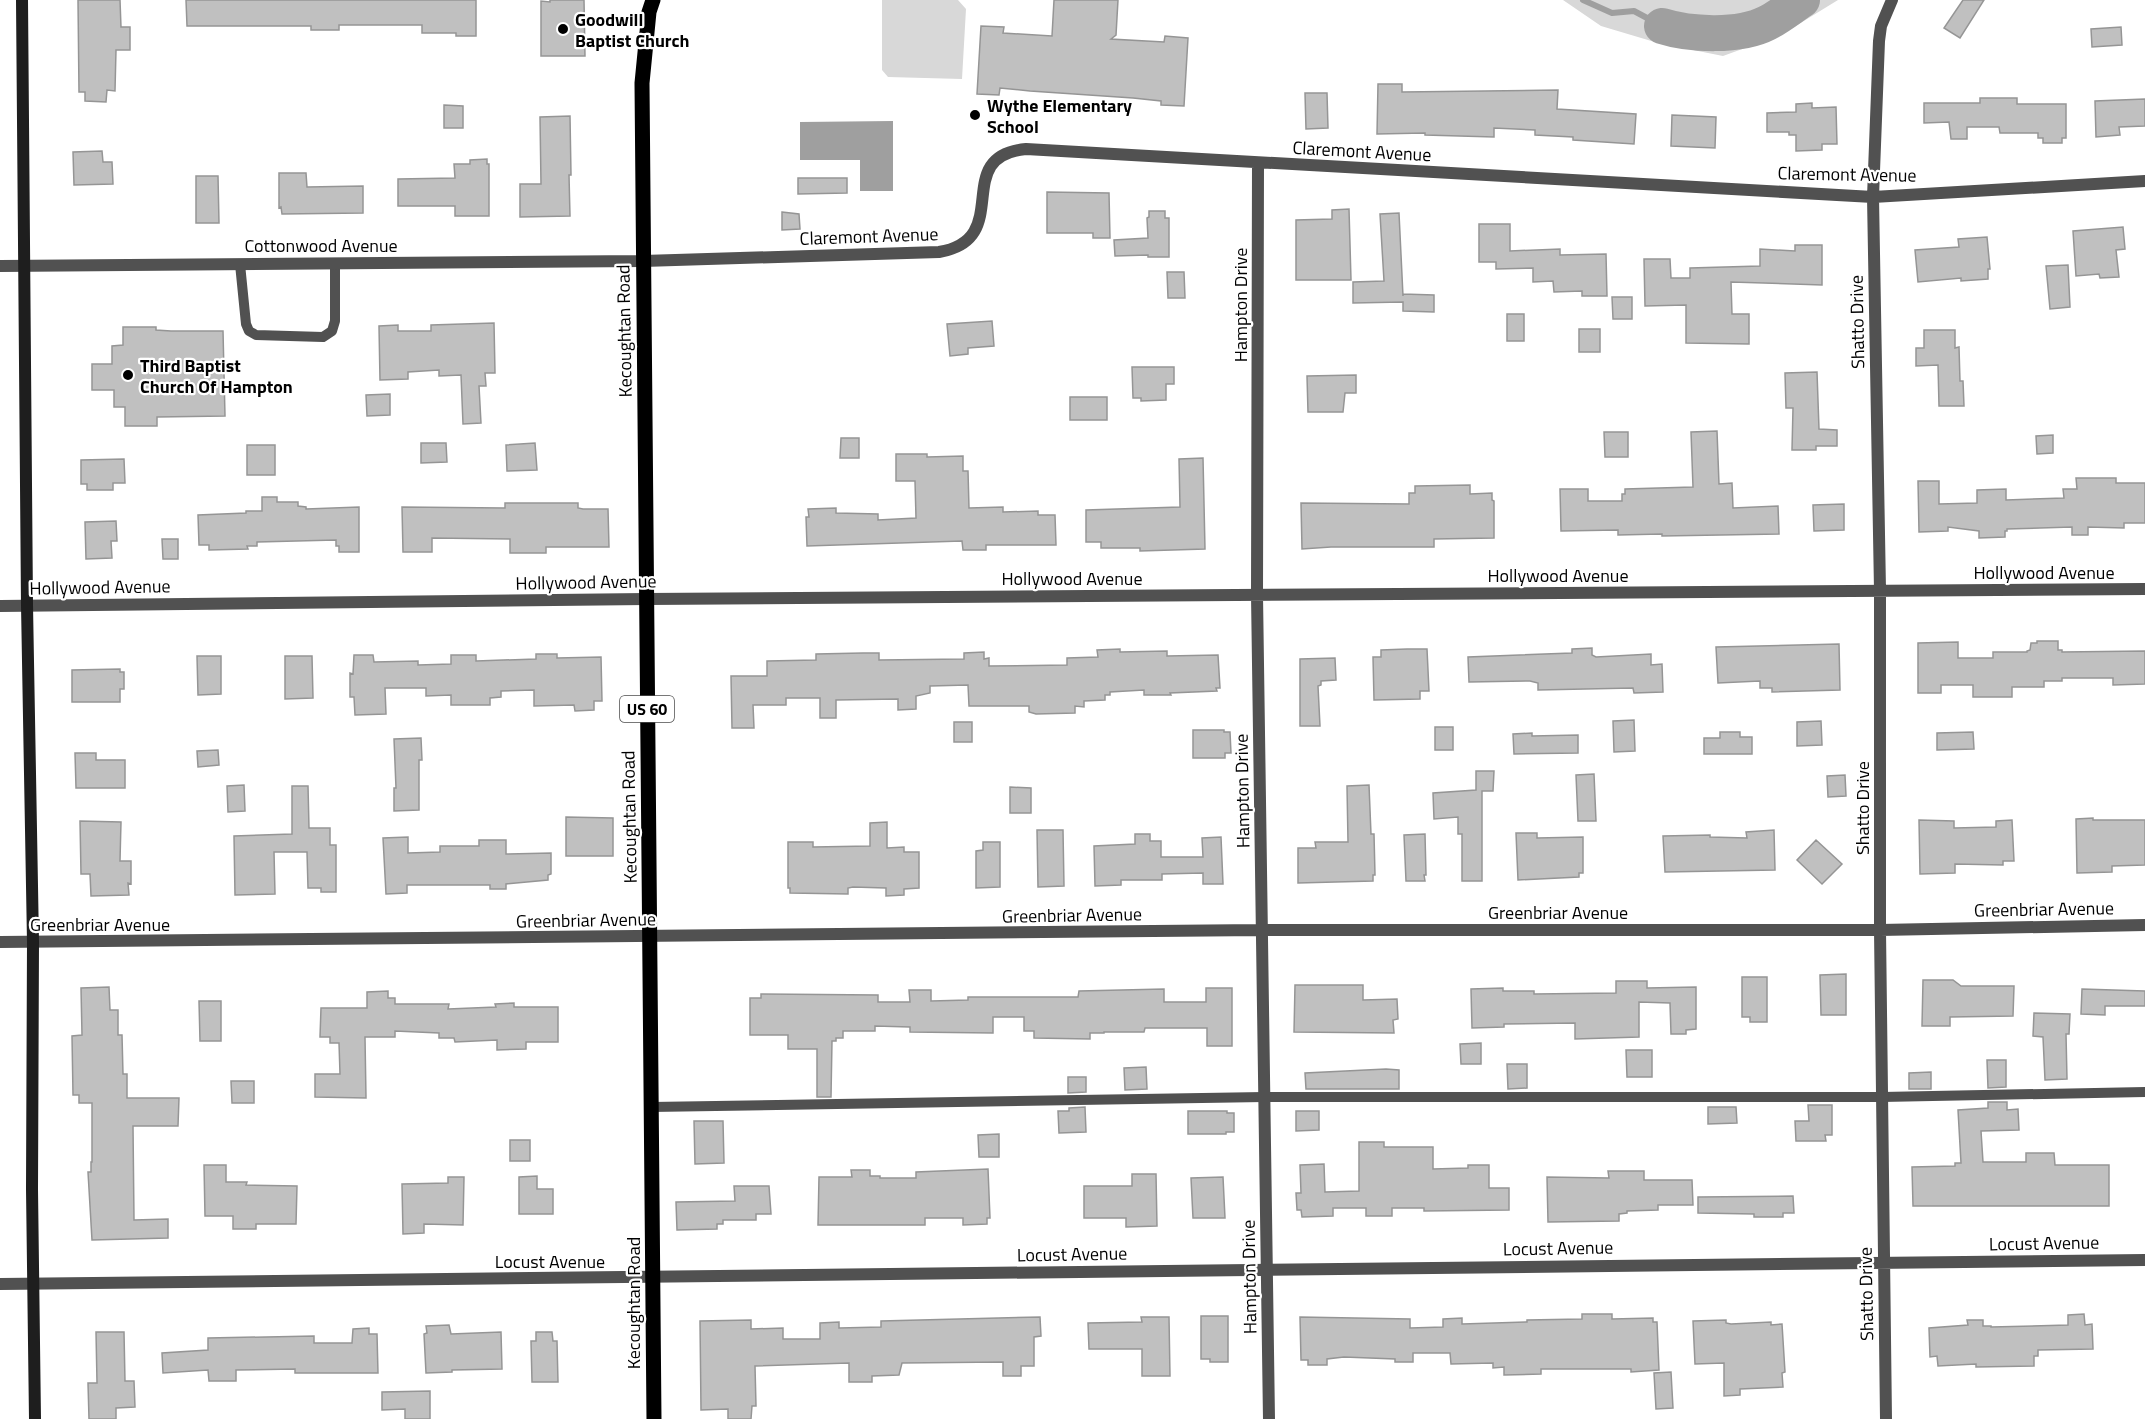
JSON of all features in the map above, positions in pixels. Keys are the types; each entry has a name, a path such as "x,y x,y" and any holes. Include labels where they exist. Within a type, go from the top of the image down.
{"main road":[{"path":"22,0 27,606 33,942 35,1419"},
{"name":"Kecoughtan Road","path":"653,0 649,12 642,83 654,1419"}],"street":[{"name":"Shatto Drive","path":"1886,1419 1880,930 1880,590 1873,197 1879,41 1885,14 1892,0"},
{"name":"Claremont Avenue","path":"643,261 951,250 961,246 976,230 984,180 988,169 997,159 1016,150 1026,149 1873,197 2145,181"},
{"name":"Hampton Drive","path":"1258,163 1257,595 1269,1419"},
{"name":"Cottonwood Avenue","path":"0,266 643,261"},
{"name":"Hollywood Avenue","path":"0,606 646,599 2145,589"},
{"name":"Greenbriar Avenue","path":"0,942 1262,930 1880,930 2145,925"},
{"name":"Locust Avenue","path":"0,1284 2145,1260"}],"lane":[{"path":"240,264 246,324 249,331 256,335 323,337 332,331 335,321 335,263"},
{"path":"651,1107 1264,1097 1882,1097 2145,1092"}],"shaded area":[{"path":"882,0 958,0 966,9 962,79 888,77 882,70"},
{"path":"1563,0 1838,0 1781,35 1723,56 1658,43 1601,26"},
{"path":"893,121 893,191 860,191 860,160 800,160 800,122"}],"building":[{"path":"78,0 120,0 121,27 130,27 130,50 116,50 115,91 107,90 106,102 85,101 85,92 79,92"},
{"path":"186,0 476,0 476,36 456,36 456,33 422,33 422,25 339,25 339,30 311,30 311,26 187,26"},
{"name":"Goodwill Baptist Church","path":"550,0 584,0 585,56 541,56 541,1 550,2"},
{"name":"Wythe Elementary School","path":"1054,0 1118,0 1116,35 1111,39 1164,42 1165,36 1188,38 1184,106 1161,105 1161,101 1133,98 1000,88 999,95 977,94 981,26 1004,27 1003,33 1052,36"},
{"path":"1963,0 1984,0 1960,38 1944,28"},
{"path":"2121,27 2122,45 2092,47 2091,29"},
{"path":"1378,84 1402,84 1402,92 1558,90 1557,109 1636,114 1634,144 1573,140 1573,137 1535,135 1535,130 1494,128 1494,137 1425,135 1425,133 1377,134"},
{"path":"1305,93 1327,93 1328,128 1306,129"},
{"path":"1980,98 2017,98 2017,104 2066,104 2066,138 2062,138 2062,143 2043,143 2043,138 2038,138 2038,133 2000,133 1999,127 1967,127 1967,139 1951,139 1949,122 1924,123 1924,103 1980,103"},
{"path":"2145,99 2145,126 2119,127 2120,135 2096,137 2095,101"},
{"path":"1812,103 1812,108 1836,107 1837,144 1822,144 1822,150 1796,151 1796,135 1789,135 1789,132 1767,132 1767,113 1796,112 1796,104"},
{"path":"444,105 463,106 463,128 444,128"},
{"path":"1672,115 1716,117 1715,148 1671,146"},
{"path":"570,116 570,216 520,217 520,184 541,184 540,117"},
{"path":"102,151 103,162 112,162 113,184 74,185 73,152"},
{"path":"487,159 487,164 489,164 489,216 455,216 455,206 398,206 398,179 455,178 454,164 470,164 470,160"},
{"path":"279,173 306,173 307,187 363,186 363,213 282,214 281,207 279,208"},
{"path":"196,176 218,176 219,223 196,223"},
{"path":"798,178 847,178 847,193 798,194"},
{"path":"1047,192 1109,193 1110,238 1093,238 1093,233 1047,233"},
{"path":"1349,209 1351,280 1296,280 1296,220 1332,219 1332,210"},
{"path":"1149,211 1165,211 1165,218 1169,218 1169,257 1115,256 1114,240 1148,238"},
{"path":"782,212 799,214 800,229 782,230"},
{"path":"1399,213 1403,296 1403,294 1434,295 1434,312 1403,311 1403,302 1353,303 1353,282 1384,281 1380,214"},
{"path":"1479,224 1510,224 1510,251 1560,249 1560,255 1606,254 1607,296 1582,296 1582,291 1554,292 1553,281 1533,282 1533,268 1496,269 1496,262 1479,262"},
{"path":"2123,227 2125,249 2116,250 2119,277 2100,278 2099,274 2076,276 2073,231"},
{"path":"1987,237 1990,269 1988,269 1988,279 1961,281 1961,278 1918,282 1915,250 1959,247 1958,239"},
{"path":"1795,245 1822,245 1822,285 1731,282 1732,314 1749,314 1749,344 1686,343 1686,305 1645,306 1644,259 1670,259 1671,278 1690,278 1690,268 1760,266 1760,249 1795,251"},
{"path":"2068,265 2070,307 2050,309 2046,266"},
{"path":"1167,272 1184,272 1185,298 1168,298"},
{"path":"1612,297 1632,297 1632,319 1613,319"},
{"path":"1507,314 1524,314 1524,341 1507,341"},
{"path":"992,321 994,346 968,348 968,354 950,356 947,324"},
{"path":"494,323 495,373 485,373 486,386 479,386 481,423 463,424 461,375 439,376 439,370 408,372 408,379 380,380 379,326 398,325 398,331 431,331 431,325"},
{"name":"Third Baptist Church Of Hampton","path":"123,327 156,327 156,330 171,331 223,331 225,416 157,417 157,426 125,426 125,407 114,407 114,390 92,390 92,364 112,364 112,346 123,345"},
{"path":"1579,329 1600,329 1600,352 1579,352"},
{"path":"1924,330 1955,330 1955,348 1959,347 1960,381 1963,381 1964,406 1939,406 1938,365 1916,366 1916,348 1924,348"},
{"path":"1132,367 1174,367 1174,384 1166,384 1166,400 1141,401 1141,398 1133,398"},
{"path":"1817,372 1819,429 1837,430 1837,446 1816,446 1816,450 1792,450 1793,408 1786,408 1785,373"},
{"path":"1356,375 1356,393 1345,393 1343,412 1308,412 1307,376"},
{"path":"390,394 390,415 367,416 366,395"},
{"path":"1070,397 1107,397 1107,420 1070,420"},
{"path":"1717,431 1719,484 1732,483 1733,508 1778,506 1779,534 1662,536 1662,534 1618,535 1618,530 1561,531 1560,489 1588,489 1588,501 1622,501 1625,489 1693,487 1691,432"},
{"path":"1604,432 1628,432 1628,457 1605,457"},
{"path":"2053,435 2053,453 2037,454 2036,436"},
{"path":"841,438 859,438 859,458 840,458"},
{"path":"421,443 446,443 447,462 421,463"},
{"path":"535,443 537,470 507,471 506,445"},
{"path":"247,445 275,445 275,475 247,475"},
{"path":"896,454 927,454 927,457 963,456 963,471 968,471 969,508 1003,507 1003,512 1038,511 1038,515 1055,515 1056,545 986,545 986,550 963,550 962,541 807,546 808,509 836,508 836,513 878,514 878,520 916,518 915,481 896,481"},
{"path":"1203,458 1205,549 1140,551 1140,548 1101,548 1101,542 1086,542 1086,510 1180,507 1179,459"},
{"path":"124,459 125,483 113,483 113,490 87,490 87,484 81,484 81,460"},
{"path":"2076,478 2116,478 2116,483 2145,483 2145,523 2124,523 2124,528 2088,527 2088,535 2072,535 2072,527 2007,529 2005,537 1979,538 1979,531 1948,527 1948,531 1919,532 1918,481 1939,481 1939,504 1977,503 1977,490 2006,489 2006,500 2064,498 2063,489 2077,489"},
{"path":"1470,485 1470,494 1492,493 1494,538 1434,539 1434,547 1302,549 1301,503 1409,504 1409,493 1415,493 1415,486"},
{"path":"262,497 277,497 277,502 298,502 298,506 306,507 306,509 359,507 359,552 339,552 336,540 257,542 257,546 247,546 248,549 209,550 209,545 199,545 198,515 262,511"},
{"path":"505,503 578,503 578,508 583,509 608,509 609,547 546,547 546,553 510,553 510,539 432,538 432,552 403,552 402,507 505,508"},
{"path":"1844,504 1844,530 1814,531 1813,505"},
{"path":"116,521 117,541 111,541 112,558 86,559 85,522"},
{"path":"162,539 178,539 178,559 163,559"},
{"path":"2037,641 2058,641 2058,650 2062,652 2145,651 2145,684 2113,685 2113,678 2062,678 2062,681 2044,681 2044,687 2012,687 2012,697 1973,697 1973,685 1941,685 1941,693 1918,693 1918,643 1958,642 1958,658 1993,658 1993,652 2027,652 2030,650 2031,643 2037,643"},
{"path":"1839,644 1840,690 1772,692 1772,688 1760,688 1760,681 1718,683 1716,647"},
{"path":"1592,648 1592,655 1596,657 1651,654 1651,665 1662,664 1663,692 1634,693 1633,688 1538,690 1538,683 1530,681 1469,682 1468,657 1572,653 1572,649"},
{"path":"1120,649 1120,652 1167,651 1167,656 1218,655 1220,688 1216,688 1217,691 1170,693 1171,695 1144,695 1144,690 1110,692 1110,695 1105,695 1105,700 1084,701 1084,707 1075,706 1075,713 1036,714 1029,712 1029,706 969,706 968,685 930,686 930,693 916,696 916,709 898,710 898,699 836,700 836,718 820,718 820,698 786,698 786,705 753,705 754,728 732,728 731,676 767,676 767,661 816,660 816,654 863,653 879,653 879,660 964,659 964,653 984,652 984,659 989,658 989,666 1067,665 1067,658 1098,657 1097,650"},
{"path":"1427,649 1429,691 1420,691 1420,699 1374,700 1373,657 1381,657 1381,650"},
{"path":"536,654 557,654 557,658 601,657 602,701 594,701 594,710 575,711 574,705 534,706 534,690 501,691 501,697 490,698 490,705 451,705 451,695 426,696 426,688 385,688 386,714 355,715 354,697 350,697 350,673 353,674 354,655 373,655 374,662 418,661 418,665 451,664 451,655 476,655 476,661 536,659"},
{"path":"197,656 221,656 221,694 198,695"},
{"path":"285,656 312,656 313,698 285,699"},
{"path":"1335,658 1336,680 1321,681 1321,685 1318,686 1320,726 1300,726 1300,659"},
{"path":"120,669 120,672 124,672 124,689 120,689 120,702 72,702 72,670"},
{"path":"1634,720 1635,751 1614,752 1613,721"},
{"path":"1821,721 1822,745 1797,746 1797,722"},
{"path":"954,722 972,722 972,742 954,742"},
{"path":"1435,727 1453,727 1453,750 1435,750"},
{"path":"1193,730 1230,732 1231,753 1225,753 1225,758 1193,758"},
{"path":"1720,732 1740,732 1740,737 1752,737 1752,754 1704,754 1704,738 1720,738"},
{"path":"1973,732 1974,749 1937,750 1937,733"},
{"path":"1532,733 1532,736 1578,735 1578,753 1514,754 1513,734"},
{"path":"421,738 419,810 394,811 394,788 396,788 394,739"},
{"path":"218,750 219,765 198,767 197,751"},
{"path":"75,753 96,753 96,760 125,760 125,788 76,788"},
{"path":"1476,771 1494,771 1493,791 1482,791 1482,881 1462,881 1462,834 1458,834 1458,817 1434,819 1433,793 1476,790"},
{"path":"1594,774 1596,821 1578,821 1576,775"},
{"path":"1845,775 1846,796 1828,797 1827,776"},
{"path":"244,785 245,811 228,812 227,786"},
{"path":"1369,785 1371,834 1374,834 1375,875 1373,875 1373,881 1298,883 1298,848 1316,848 1315,842 1348,842 1347,786"},
{"path":"292,786 308,786 309,828 330,828 330,845 336,845 336,892 321,892 321,888 308,888 307,852 274,852 275,894 235,895 234,836 292,834"},
{"path":"1010,787 1031,788 1031,813 1010,813"},
{"path":"566,817 613,818 613,856 566,856"},
{"path":"2093,818 2093,820 2145,820 2145,865 2112,866 2112,872 2077,873 2076,819"},
{"path":"1919,820 1954,821 1954,828 1996,827 1996,821 2012,820 2014,861 2003,861 2003,865 1955,864 1955,873 1920,874"},
{"path":"80,821 121,822 120,861 131,861 129,895 91,896 90,874 81,874"},
{"path":"887,822 887,848 904,847 904,852 919,852 919,888 904,889 904,895 886,896 886,888 853,887 848,888 848,894 790,893 790,888 788,888 788,842 813,842 813,847 870,846 870,823"},
{"path":"1037,830 1063,830 1064,886 1038,887"},
{"path":"1774,830 1775,870 1665,872 1663,836 1710,835 1710,837 1747,838 1746,832"},
{"path":"1516,833 1537,833 1537,838 1583,837 1583,873 1579,873 1579,877 1518,880"},
{"path":"1135,834 1150,834 1150,841 1161,841 1161,857 1203,857 1202,838 1221,837 1223,884 1203,884 1203,873 1162,874 1162,880 1121,880 1121,885 1095,886 1094,846 1135,844"},
{"path":"1425,834 1425,881 1406,881 1404,835"},
{"path":"408,837 408,853 440,852 440,846 479,846 479,840 506,840 506,854 551,853 551,874 548,875 548,880 506,884 506,889 490,889 490,885 407,885 407,893 386,894 383,838"},
{"path":"1816,840 1842,864 1822,884 1797,860"},
{"path":"983,842 1000,842 1000,887 976,888 976,851 983,850"},
{"path":"1846,974 1846,1015 1821,1015 1820,975"},
{"path":"1742,977 1767,977 1767,1022 1750,1022 1750,1017 1742,1017"},
{"path":"1923,980 1953,980 1961,986 2014,986 2013,1016 1950,1017 1950,1026 1922,1026"},
{"path":"1616,981 1647,981 1647,988 1696,987 1696,1029 1686,1030 1686,1034 1671,1034 1670,1003 1639,1002 1639,1037 1575,1039 1575,1023 1504,1024 1504,1027 1472,1028 1471,989 1503,988 1503,991 1534,991 1534,994 1616,993"},
{"path":"1295,985 1363,985 1363,1000 1397,999 1398,1019 1393,1020 1394,1033 1294,1032"},
{"path":"109,987 110,1010 118,1010 118,1035 122,1035 123,1074 127,1074 127,1098 179,1098 178,1126 133,1126 134,1220 168,1219 168,1238 92,1240 88,1172 91,1172 92,1162 92,1103 79,1103 79,1095 73,1095 72,1036 82,1035 81,988"},
{"path":"1206,988 1232,988 1232,1046 1207,1046 1207,1028 1145,1028 1144,1032 1090,1033 1090,1039 1034,1038 1034,1031 1024,1031 1024,1017 993,1017 993,1033 910,1032 910,1027 875,1026 875,1031 843,1031 843,1038 836,1038 836,1041 832,1041 831,1097 817,1097 817,1049 788,1049 788,1035 750,1035 750,998 761,998 761,994 878,995 878,1002 910,1002 909,990 931,990 931,1001 968,1000 968,997 1078,997 1079,991 1164,989 1164,1002 1206,1002"},
{"path":"2082,989 2145,991 2145,1006 2105,1006 2105,1015 2081,1014"},
{"path":"388,991 388,998 395,998 395,1004 449,1004 448,1009 496,1007 495,1004 514,1003 514,1007 558,1007 558,1042 526,1042 526,1049 497,1050 497,1040 455,1042 454,1038 439,1038 439,1033 395,1031 395,1037 365,1037 366,1098 315,1097 315,1074 340,1074 339,1043 330,1043 330,1037 320,1037 321,1008 367,1008 367,992"},
{"path":"199,1001 221,1001 221,1041 200,1041"},
{"path":"2034,1013 2070,1014 2069,1034 2066,1034 2067,1079 2045,1080 2043,1037 2033,1036"},
{"path":"1481,1043 1481,1064 1461,1064 1460,1044"},
{"path":"1626,1050 1652,1050 1652,1077 1627,1077"},
{"path":"1987,1060 2006,1060 2006,1087 1988,1088"},
{"path":"1507,1064 1527,1064 1527,1088 1508,1089"},
{"path":"1146,1067 1147,1089 1125,1090 1124,1068"},
{"path":"1399,1070 1399,1089 1306,1089 1305,1073"},
{"path":"1931,1072 1931,1089 1909,1089 1909,1073"},
{"path":"1068,1077 1086,1077 1086,1092 1068,1093"},
{"path":"231,1081 254,1081 254,1103 232,1103"},
{"path":"1988,1102 2007,1102 2007,1110 2018,1109 2019,1130 1981,1131 1983,1162 2026,1162 2026,1153 2054,1153 2055,1165 2109,1165 2109,1206 1913,1206 1912,1167 1955,1166 1955,1163 1961,1163 1958,1110 1988,1108"},
{"path":"1808,1105 1832,1105 1832,1135 1825,1135 1826,1141 1796,1141 1795,1121 1809,1121"},
{"path":"1085,1107 1086,1132 1059,1133 1058,1111"},
{"path":"1708,1107 1736,1107 1737,1123 1708,1124"},
{"path":"1188,1111 1234,1113 1234,1132 1188,1134"},
{"path":"1296,1111 1319,1111 1319,1130 1296,1131"},
{"path":"694,1121 723,1121 724,1163 695,1164"},
{"path":"999,1134 999,1157 979,1157 978,1135"},
{"path":"510,1140 530,1140 530,1161 510,1161"},
{"path":"1359,1142 1384,1142 1384,1147 1433,1147 1433,1169 1489,1165 1489,1188 1509,1188 1509,1210 1424,1211 1424,1208 1392,1208 1392,1216 1366,1216 1366,1208 1333,1208 1333,1216 1302,1217 1301,1210 1297,1210 1296,1193 1301,1193 1300,1165 1324,1164 1325,1192 1359,1191"},
{"path":"204,1165 226,1165 226,1182 247,1182 246,1185 297,1186 296,1224 256,1224 256,1229 233,1229 233,1216 205,1216"},
{"path":"988,1169 990,1218 987,1218 987,1224 963,1225 963,1218 925,1218 925,1225 818,1225 819,1177 852,1177 851,1170 870,1170 870,1176 880,1176 880,1178 916,1178 916,1172"},
{"path":"1608,1171 1644,1171 1644,1180 1692,1180 1693,1205 1658,1205 1658,1210 1627,1211 1627,1213 1619,1214 1619,1221 1548,1222 1547,1177 1609,1178"},
{"path":"1132,1174 1156,1174 1157,1226 1126,1227 1126,1218 1084,1218 1084,1186 1132,1186"},
{"path":"537,1176 537,1189 553,1189 553,1214 519,1214 519,1177"},
{"path":"448,1177 464,1177 463,1225 424,1224 424,1233 403,1234 402,1184 448,1183"},
{"path":"1223,1177 1225,1218 1193,1218 1191,1178"},
{"path":"734,1186 769,1186 771,1214 756,1214 756,1220 723,1220 723,1224 717,1224 717,1229 677,1230 676,1202 735,1201"},
{"path":"1793,1196 1794,1213 1783,1213 1783,1217 1698,1213 1698,1197"},
{"path":"1582,1314 1612,1314 1612,1319 1653,1318 1653,1322 1657,1322 1659,1370 1631,1372 1631,1369 1541,1369 1541,1374 1504,1375 1504,1367 1493,1368 1493,1363 1451,1364 1450,1353 1413,1353 1413,1362 1344,1357 1327,1359 1327,1365 1308,1365 1308,1360 1301,1360 1300,1317 1410,1319 1410,1328 1443,1327 1443,1319 1462,1318 1462,1324 1527,1322 1527,1320 1582,1319"},
{"path":"2084,1314 2085,1325 2092,1324 2093,1349 2038,1350 2038,1356 2034,1356 2034,1366 1976,1367 1976,1364 1938,1366 1937,1356 1930,1357 1929,1328 1968,1325 1967,1320 1983,1320 1983,1326 1991,1327 2068,1325 2068,1315"},
{"path":"1201,1316 1228,1316 1228,1362 1210,1362 1210,1359 1201,1359"},
{"path":"1040,1317 1041,1336 1034,1337 1034,1366 1021,1366 1021,1376 1003,1376 1003,1362 902,1363 899,1375 872,1376 872,1382 849,1382 849,1363 755,1366 756,1406 752,1406 751,1419 728,1419 728,1409 701,1410 700,1321 751,1320 751,1329 783,1328 783,1339 820,1339 820,1323 839,1322 839,1328 881,1327 881,1321"},
{"path":"1141,1317 1169,1317 1170,1376 1142,1376 1142,1349 1089,1349 1088,1323 1142,1322"},
{"path":"1726,1320 1726,1323 1731,1324 1771,1322 1771,1325 1782,1324 1785,1372 1782,1373 1783,1387 1740,1389 1740,1395 1724,1396 1724,1363 1695,1364 1693,1321"},
{"path":"449,1325 451,1334 501,1332 502,1369 426,1373 424,1334 427,1333 426,1326"},
{"path":"369,1328 369,1334 377,1334 378,1373 295,1373 295,1369 236,1370 236,1381 209,1381 208,1370 163,1373 162,1353 208,1350 208,1338 314,1336 314,1343 352,1343 353,1329"},
{"path":"96,1332 124,1332 125,1381 134,1381 135,1407 116,1408 116,1419 89,1419 88,1383 97,1383"},
{"path":"536,1332 552,1332 553,1341 557,1341 558,1382 532,1382 531,1341 536,1341"},
{"path":"1671,1372 1673,1408 1656,1409 1654,1373"},
{"path":"430,1391 430,1419 405,1419 405,1409 382,1410 382,1392"}],"waterway":[{"path":"1583,0 1612,13 1634,11 1662,26"},
{"path":"1662,26 1700,33 1743,31 1767,23 1802,0"}],"place":[{"name":"Goodwill Baptist Church","path":"563,29"},
{"name":"Wythe Elementary School","path":"975,115"},
{"name":"Third Baptist Church Of Hampton","path":"128,375"}]}
